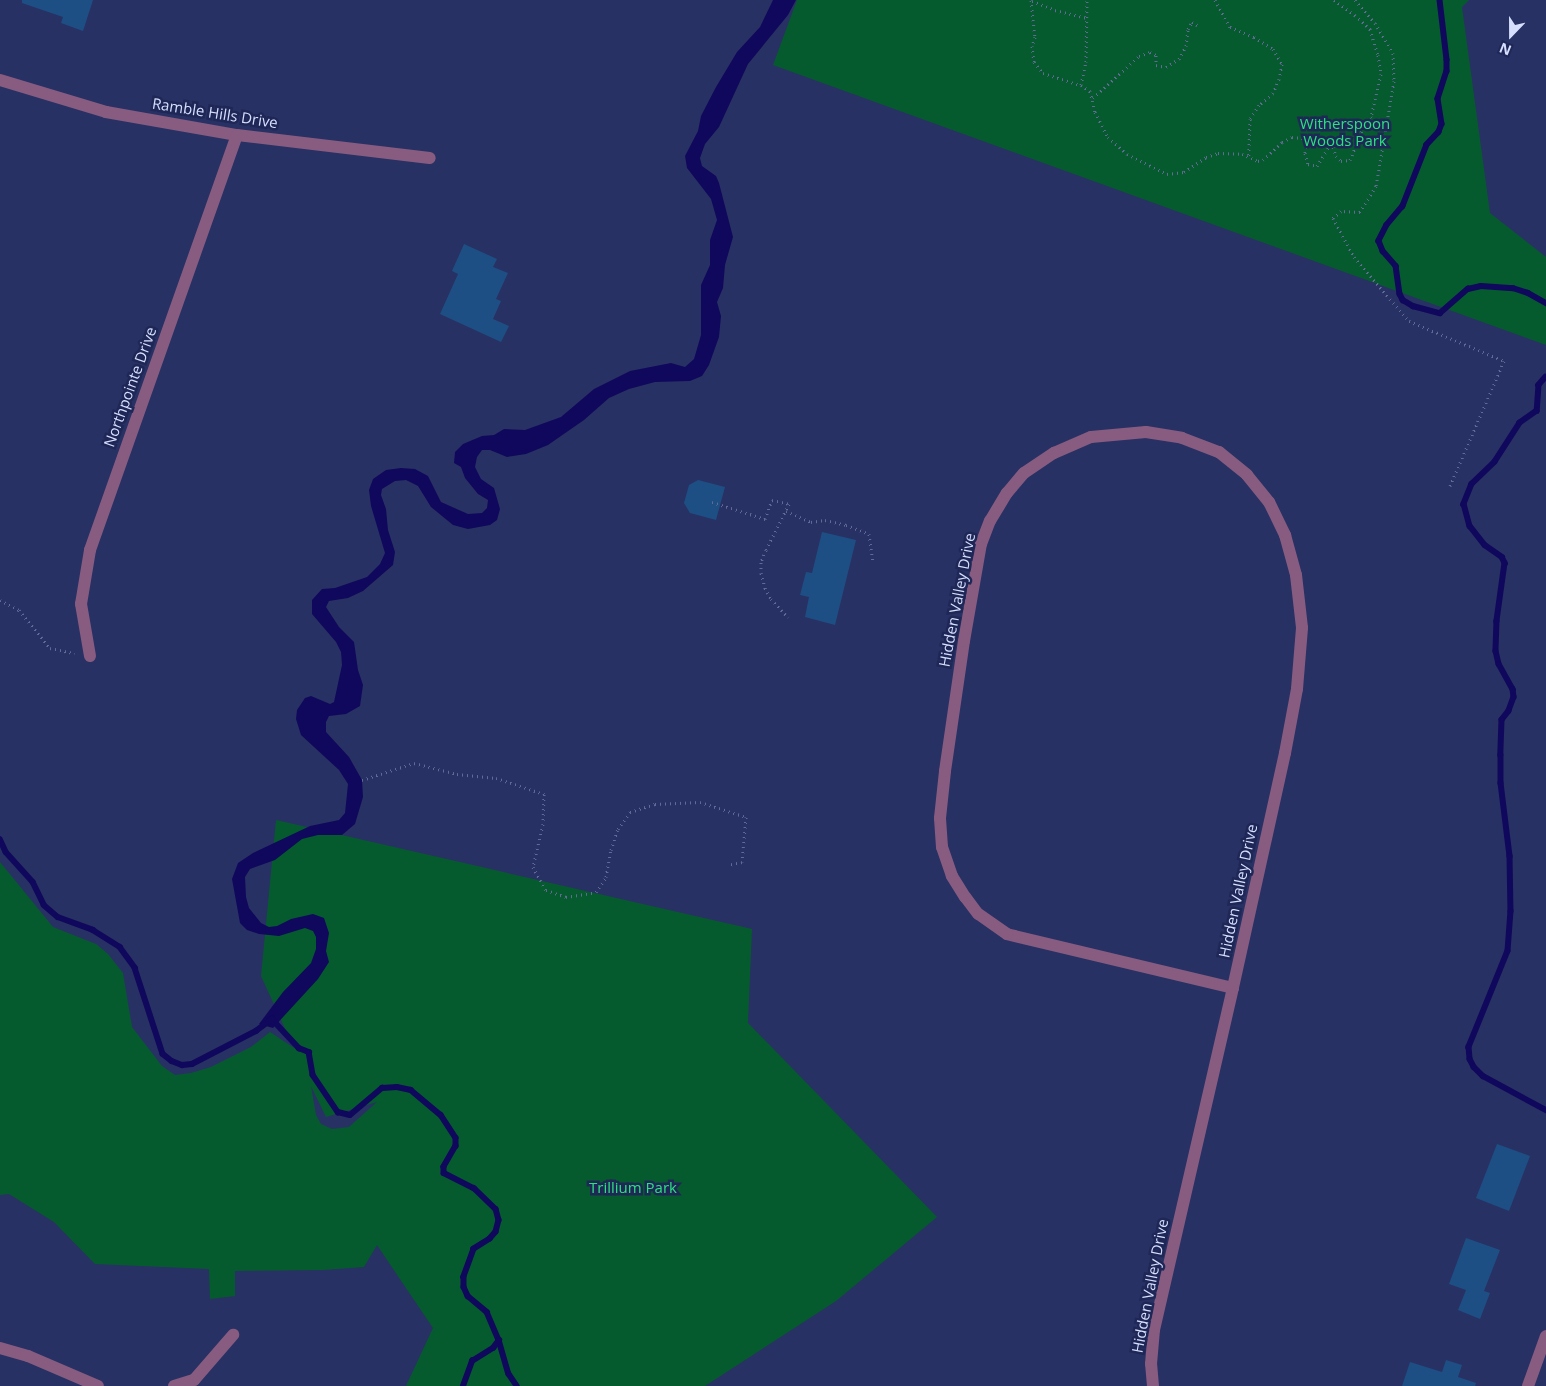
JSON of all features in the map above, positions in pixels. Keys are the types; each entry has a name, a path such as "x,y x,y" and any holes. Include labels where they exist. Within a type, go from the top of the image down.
{"street":[{"name":"Ramble Hills Drive","path":"0,80 106,112 237,135 430,158"},
{"name":"Northpointe Drive","path":"90,656 81,604 90,550 237,135"},
{"name":"Hidden Valley Drive","path":"1152,1386 1151,1364 1154,1330 1233,988 1285,753 1297,689 1302,628 1296,575 1285,535 1269,502 1248,475 1219,452 1182,438 1146,432 1091,437 1054,453 1024,474 1007,493 990,521 981,544 944,771 940,818 942,847 952,876 965,897 978,914 1007,934 1233,988"},
{"path":"174,1386 194,1380 233,1335"},
{"path":"1528,1386 1546,1336"},
{"path":"0,1348 28,1356 98,1386"}],"path":[{"path":"1088,18 1055,10 1031,0 1034,30 1032,46 1034,62 1042,73 1081,85 1090,91 1095,112 1112,141 1127,154 1167,174 1184,172 1206,157 1218,153 1242,154 1258,161 1263,160 1282,142 1292,137 1302,138 1306,142 1305,153 1308,164 1317,166 1330,146 1333,147 1336,156 1341,161 1350,160 1365,123 1371,117 1381,74 1370,29 1334,0"},
{"path":"1081,85 1086,62 1087,0"},
{"path":"1215,0 1230,27 1254,37 1273,49 1282,64 1280,79 1273,93 1259,105 1250,119 1249,157"},
{"path":"1355,0 1375,23 1393,53 1394,81 1376,186 1360,212 1341,210 1333,218 1354,257 1409,320 1504,361 1450,486"},
{"path":"1093,98 1139,56 1150,52 1156,55 1156,65 1166,67 1179,59 1186,46 1188,29 1192,22 1197,25"},
{"path":"1371,117 1380,124 1384,145"},
{"path":"712,502 765,519 772,500 789,504 764,556 761,573 765,588 771,599 788,617"},
{"path":"786,511 812,522 825,520 846,525 869,534 873,562"},
{"path":"0,600 19,610 50,648 90,656"},
{"path":"362,780 414,763 457,774 496,778 544,794 543,824 533,867 546,890 566,897 596,892 606,877 611,850 618,829 630,812 655,804 700,802 746,817 742,862 728,865"}],"green space":[{"name":"Witherspoon Woods Park","path":"797,0 1469,0 1462,7 1490,213 1546,257 1546,345 773,65"},
{"name":"Trillium Park","path":"276,820 752,929 748,1023 937,1217 836,1301 705,1386 406,1386 433,1328 377,1245 364,1267 323,1270 235,1271 235,1296 210,1299 209,1269 95,1264 54,1222 9,1194 0,1195 0,862 53,927 96,944 108,954 123,973 132,1027 162,1066 175,1075 191,1073 211,1067 251,1047 270,1032 294,1048 261,976","holes":["311,1086 326,1117 377,1102 349,1127 332,1129 321,1124 316,1115"]}],"shaded area":[{"path":"773,0 796,0 788,15 748,64 719,127 705,144 700,158 702,166 716,176 719,183 733,237 725,265 723,288 717,302 721,316 719,337 709,365 702,376 690,381 655,382 629,389 609,398 584,420 548,445 526,454 507,457 490,450 482,450 477,457 475,467 481,479 494,488 500,509 497,520 490,525 468,529 453,525 431,507 418,486 406,480 395,481 382,489 381,495 386,509 388,530 395,552 393,565 363,591 348,598 329,601 326,607 339,627 354,642 358,670 363,685 360,706 346,714 329,716 326,722 326,732 349,757 362,780 363,797 355,824 342,835 318,835 302,839 275,860 250,869 245,877 246,897 249,908 261,923 269,927 277,926 291,919 313,914 324,918 329,933 326,951 329,962 318,979 273,1028 259,1024 283,992 311,963 316,949 316,937 313,931 305,928 279,936 259,934 247,930 240,923 232,879 238,863 253,853 310,826 339,820 345,813 348,784 339,770 301,735 296,719 297,710 305,698 311,696 330,704 334,702 342,665 341,652 336,642 312,614 312,600 322,589 335,588 367,577 380,564 385,553 371,506 369,490 373,479 386,470 415,469 428,476 441,502 468,514 482,513 487,508 488,500 478,494 465,478 461,467 454,463 455,452 463,444 482,436 494,435 504,429 525,430 561,417 594,389 630,371 671,363 685,367 694,359 701,335 701,285 710,265 710,240 717,220 711,199 687,168 685,156 698,131 701,116 716,87 737,52 760,27"}],"building":[{"path":"22,0 93,0 83,31 61,23 63,17 22,3"},
{"path":"464,244 497,259 493,267 508,273 496,299 501,301 493,319 509,326 501,342 440,314 458,274 452,271"},
{"path":"698,480 725,487 716,520 690,513 684,503 689,485"},
{"path":"822,532 856,540 835,625 805,617 809,597 800,595 806,572 812,573"},
{"path":"1497,1144 1530,1156 1509,1211 1476,1198"},
{"path":"1466,1238 1500,1250 1484,1291 1490,1293 1480,1319 1458,1310 1466,1290 1449,1284"},
{"path":"1446,1360 1462,1365 1458,1377 1476,1383 1475,1386 1402,1386 1410,1362 1442,1372"}],"waterway":[{"path":"1440,0 1447,60 1447,71 1438,99 1442,124 1439,132 1427,145 1403,206 1387,225 1379,241 1383,251 1396,266 1400,294 1403,300 1413,306 1440,313 1468,289 1481,286 1513,288 1528,293 1546,303"},
{"path":"1546,377 1539,385 1537,411 1520,423 1495,462 1472,484 1464,504 1470,526 1485,545 1502,557 1505,563 1497,621 1496,651 1499,664 1513,689 1514,697 1509,711 1502,720 1501,755 1501,783 1510,856 1511,911 1508,951 1469,1047 1470,1059 1474,1067 1483,1076 1546,1110"},
{"path":"0,839 6,852 33,882 44,905 58,917 93,930 120,947 135,968 163,1054 172,1061 182,1065 192,1064 256,1031 272,1019 299,1048 309,1052 313,1075 338,1112 350,1115 382,1088 397,1087 411,1090 441,1115 456,1138 456,1146 444,1167 444,1173 474,1188 496,1209 499,1220 496,1232 490,1239 474,1249 464,1277 464,1287 468,1296 487,1312 499,1340 509,1374 517,1386"},
{"path":"463,1386 472,1361 493,1348 499,1340"}]}
